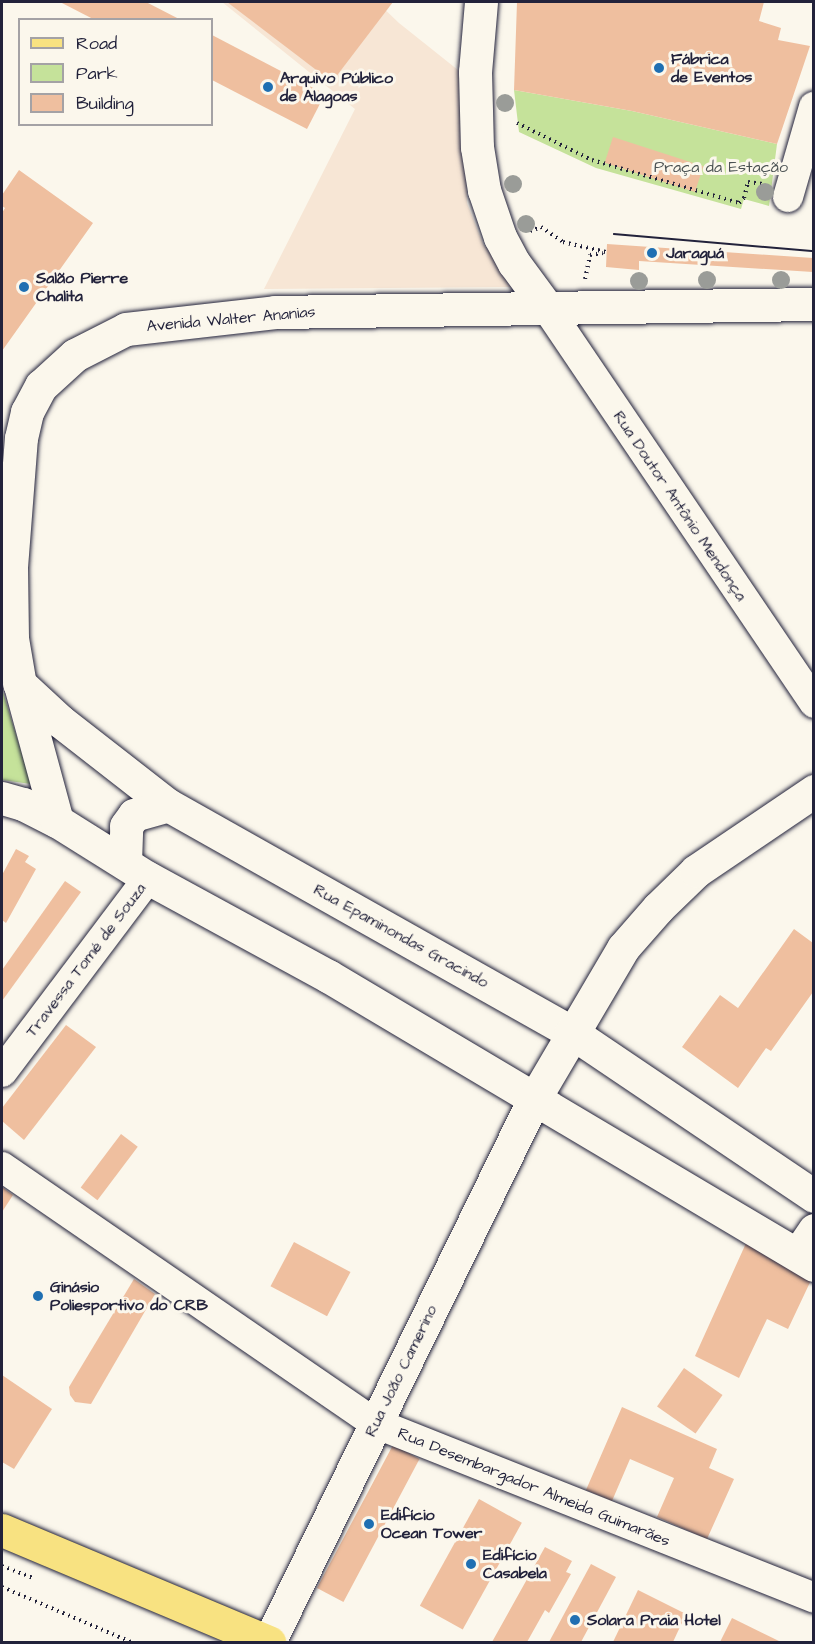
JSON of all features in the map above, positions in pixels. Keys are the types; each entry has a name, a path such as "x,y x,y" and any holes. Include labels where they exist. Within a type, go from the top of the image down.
{"main road":[{"path":"2,1530 269,1642"}],"street":[{"path":"482,2 475,82 477,147 484,190 500,237 514,263 547,308"},
{"path":"780,191 813,107"},
{"name":"Avenida Walter Ananias","path":"57,821 11,673 12,638 6,569 21,438 27,412 41,386 57,369 100,340 126,329 275,312 813,304"},
{"name":"Rua Doutor Antônio Mendonça","path":"547,308 813,703"},
{"name":"Rua Epaminondas Gracindo","path":"11,673 60,721 168,805 571,1032 813,1196"},
{"name":"Rua João Camerino","path":"269,1642 533,1101 571,1032 623,948 658,908 696,871 813,791"},
{"path":"2,798 23,804 57,821 136,870 328,976 533,1101 808,1250"},
{"path":"136,870 126,826 134,815 168,805"},
{"name":"Travessa Tomé de Souza","path":"2,1072 136,870"},
{"name":"Rua Desembargador Almeida Guimarães","path":"2,1167 375,1424 813,1598"}],"path":[{"path":"517,123 592,160 739,202 744,198 748,182 780,191"},
{"path":"541,227 563,242 606,252 590,255 584,284"},
{"path":"2,1587 131,1642"}],"shaded area":[{"path":"222,2 377,2 399,23 463,74 467,203 483,244 519,287 264,289 355,109"}],"green space":[{"name":"Praça da Estação","path":"514,90 632,111 777,144 769,206 744,199 741,209 596,168 519,132"},
{"path":"2,689 3,692 31,784 2,780"}],"building":[{"path":"60,2 146,2 177,18 91,18"},
{"path":"227,2 393,2 332,82"},
{"name":"Fábrica de Eventos","path":"517,2 764,2 759,21 781,28 778,40 810,46 777,144 632,111 514,90"},
{"name":"Arquivo Público de Alagoas","path":"213,36 325,94 307,129 213,81"},
{"path":"613,137 703,166 695,192 605,163"},
{"name":"Salão Pierre Chalita","path":"19,170 93,223 2,351 2,213 5,208 2,206 2,195"},
{"path":"607,244 813,258 813,272 639,261 639,270 606,267"},
{"path":"16,849 29,856 25,862 36,869 6,923 2,920 2,875"},
{"path":"65,881 81,892 2,1001 2,970"},
{"path":"794,929 813,943 813,992 771,1051 766,1048 738,1088 682,1047 720,995 738,1008"},
{"path":"66,1025 96,1047 24,1140 2,1121 2,1108"},
{"path":"121,1134 138,1147 97,1200 81,1188"},
{"path":"2,1187 13,1195 2,1212"},
{"path":"747,1241 813,1276 788,1329 767,1319 739,1378 695,1356"},
{"path":"294,1242 351,1272 327,1316 271,1286"},
{"path":"134,1279 155,1294 91,1404 75,1402 70,1395 69,1387"},
{"path":"684,1368 723,1395 696,1433 657,1407"},
{"path":"2,1375 52,1409 14,1469 2,1462"},
{"path":"622,1407 717,1449 709,1468 734,1479 707,1539 657,1517 674,1478 630,1459 612,1501 586,1490"},
{"name":"Edifício Ocean Tower","path":"393,1445 419,1459 343,1602 317,1588"},
{"name":"Edifício Casabela","path":"479,1499 522,1523 463,1629 420,1606"},
{"path":"545,1547 572,1561 566,1572 571,1574 549,1613 545,1610 527,1642 492,1642"},
{"path":"591,1564 616,1577 581,1642 549,1642"},
{"path":"638,1590 686,1614 673,1642 613,1642"},
{"path":"732,1618 781,1642 720,1642"}],"tram line":[{"path":"614,234 814,251"}],"place":[{"name":"Fábrica de Eventos","path":"659,68"},
{"name":"Arquivo Público de Alagoas","path":"268,87"},
{"name":"Jaraguá","path":"652,253"},
{"name":"Salão Pierre Chalita","path":"24,287"},
{"name":"Ginásio Poliesportivo do CRB","path":"38,1296"},
{"name":"Edifício Ocean Tower","path":"369,1524"},
{"name":"Edifício Casabela","path":"471,1564"},
{"name":"Solara Praia Hotel","path":"575,1620"}]}
